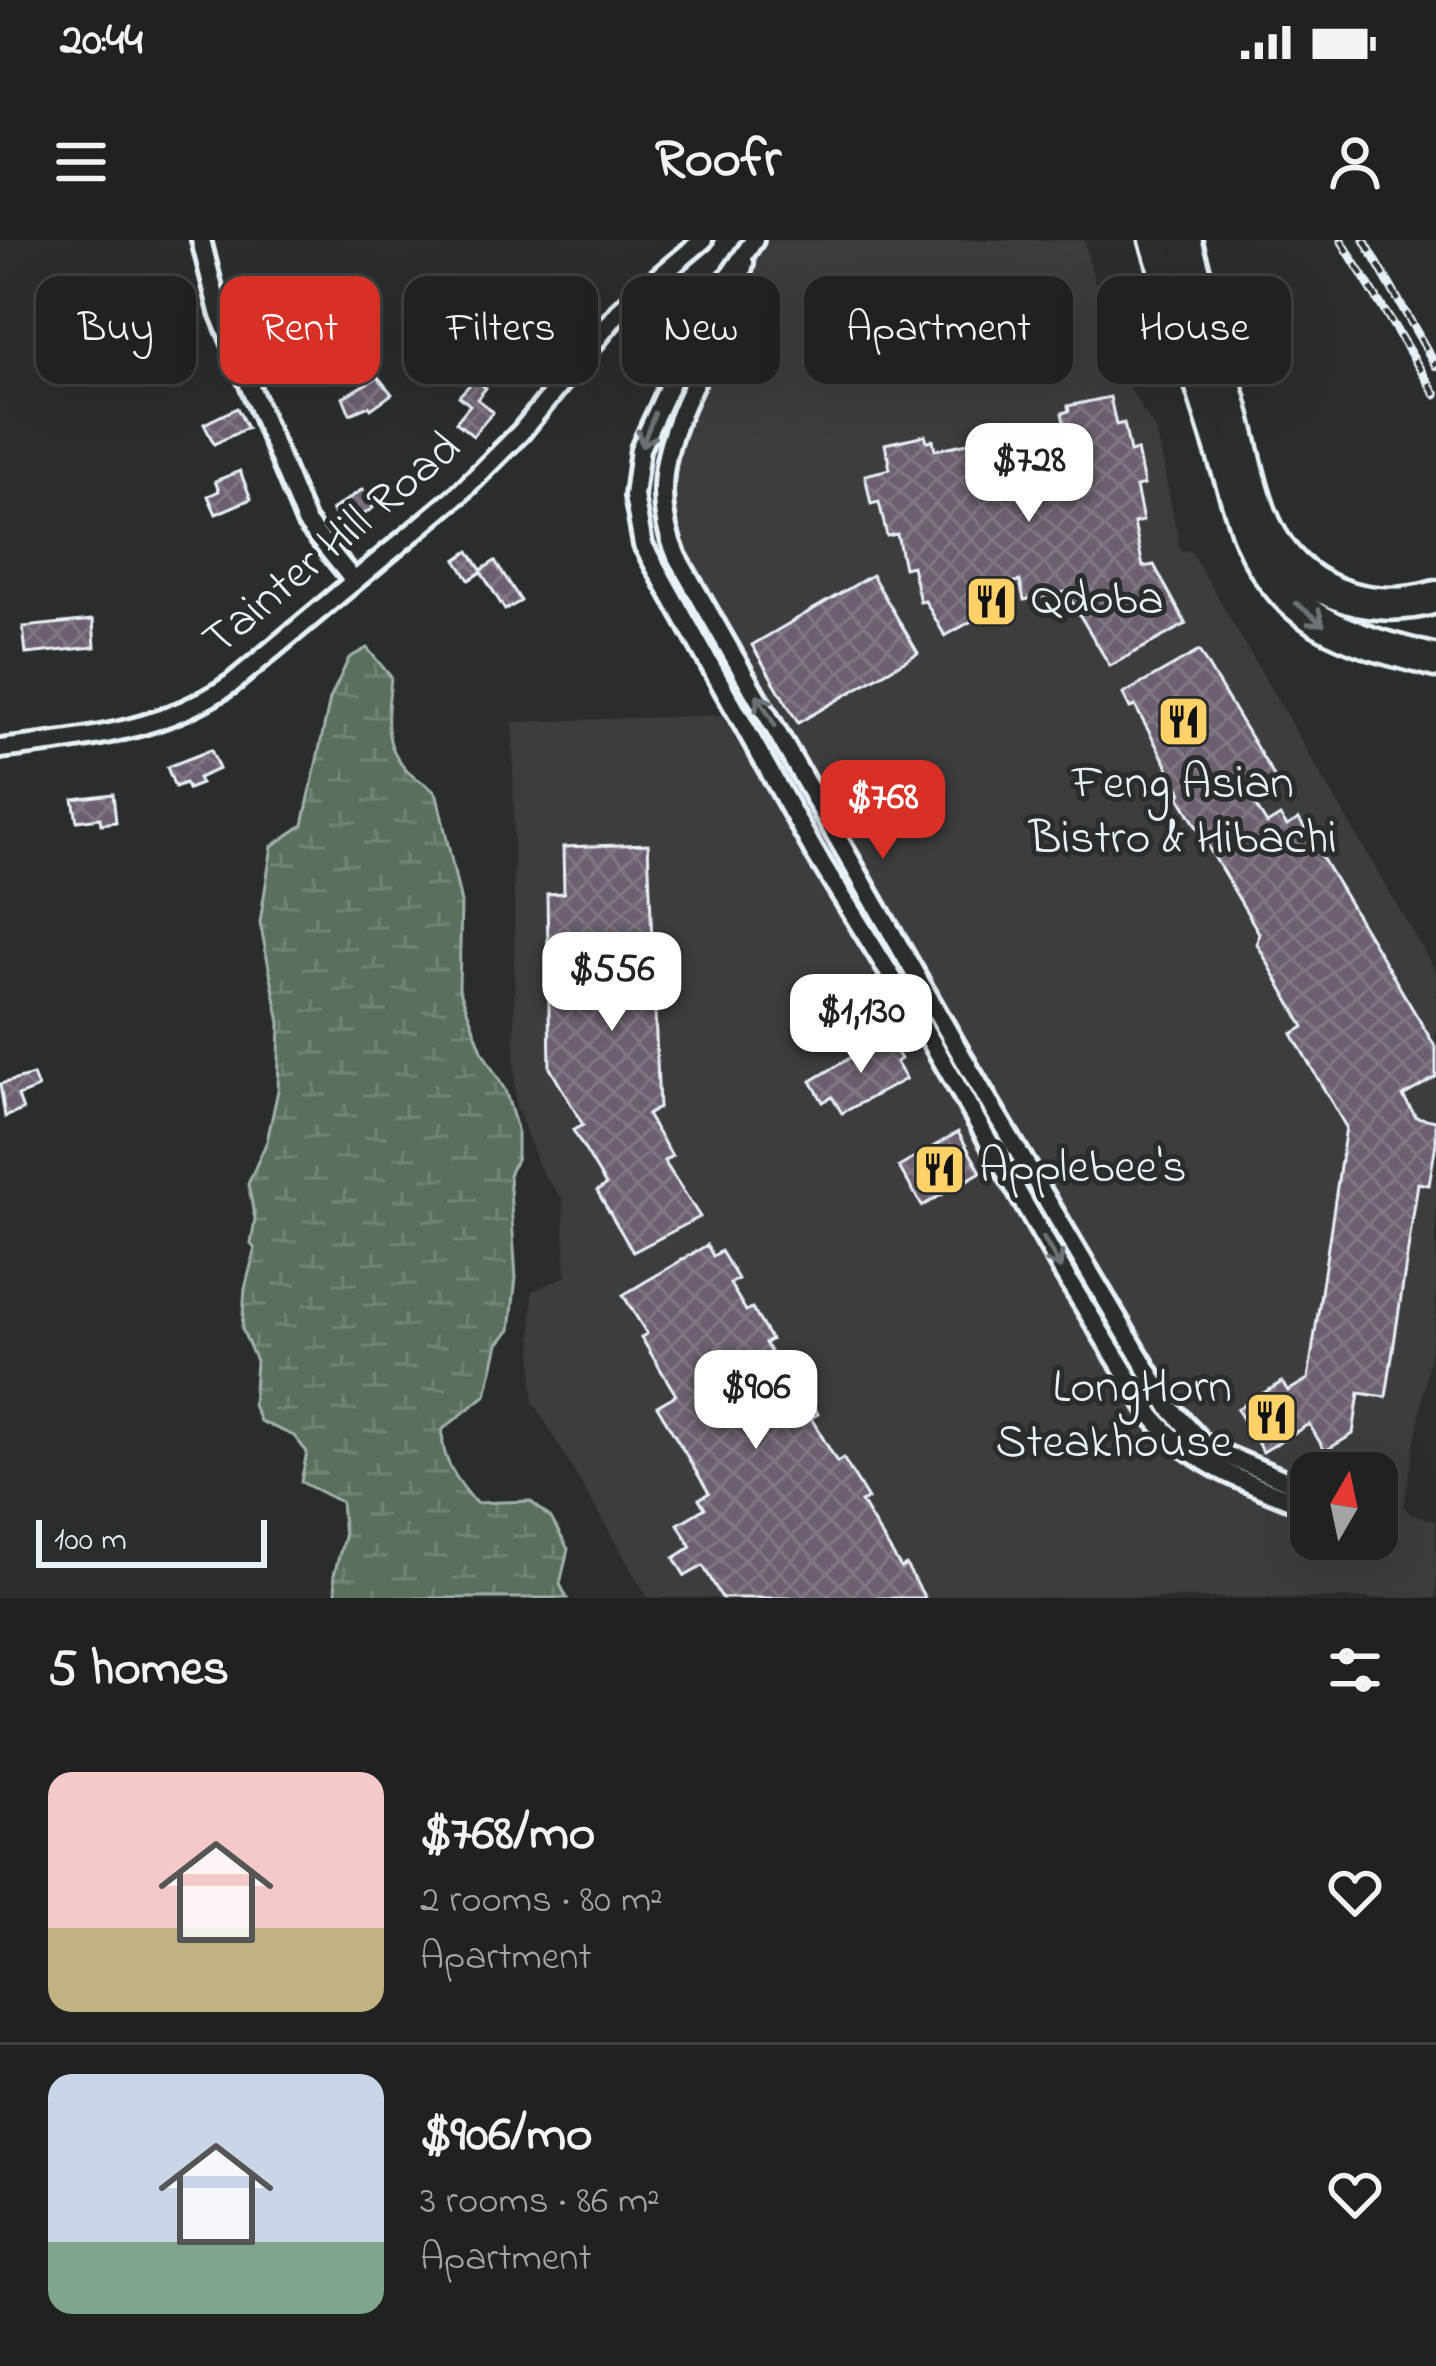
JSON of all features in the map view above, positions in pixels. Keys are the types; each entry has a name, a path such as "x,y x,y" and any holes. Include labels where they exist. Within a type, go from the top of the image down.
{"highway":[{"path":"1156,240 1247,530 1273,582 1332,631 1366,645 1436,661"},
{"path":"1185,240 1264,523 1276,547 1292,565 1333,593 1388,606 1436,598"}],"street":[{"path":"201,240 219,312 306,522 354,581"},
{"name":"Tainter Hill Road","path":"0,749 97,738 189,710 248,672 459,494 531,421 622,308 703,240"},
{"path":"750,248 726,323 664,455 663,515 677,557 970,1070 1170,1408 1206,1447 1290,1482"},
{"path":"750,248 700,319 640,449 634,496 643,544 814,851 930,1039 1137,1395 1166,1433 1197,1459 1290,1499"}],"shaded area":[{"path":"754,240 1084,240 1097,292 1097,384 1127,384 1157,433 1180,550 1191,552 1436,972 1436,1317 1404,1506 1410,1514 1436,1522 1436,1598 648,1598 533,1401 532,1291 566,1276 563,1199 542,1173 515,1103 513,722 768,714 677,557 662,472 697,384 780,384 780,276 740,276"}],"green space":[{"path":"367,648 391,677 389,738 398,760 437,795 461,903 459,988 483,1053 505,1090 517,1129 517,1157 509,1175 516,1278 510,1330 498,1344 486,1395 443,1429 444,1449 457,1478 476,1503 530,1501 551,1518 568,1549 560,1584 567,1598 337,1598 334,1575 344,1537 341,1502 301,1482 307,1452 294,1436 260,1421 253,1405 256,1361 242,1329 255,1249 248,1184 267,1141 278,1090 280,1023 260,922 272,846 303,825 330,699 349,658"}],"building":[{"path":"380,379 392,394 371,409 350,414 343,397 366,384 380,384"},
{"path":"470,384 486,388 477,399 493,412 473,436 456,422 470,405 459,396"},
{"path":"1110,397 1116,425 1124,423 1130,452 1137,450 1144,485 1136,487 1143,521 1134,523 1143,567 1154,565 1186,624 1110,666 1066,592 1024,600 1020,581 992,587 1002,604 945,636 925,601 920,602 912,566 904,568 897,534 887,536 879,502 871,504 865,475 890,469 885,444 925,435 927,441 933,440 935,450 977,441 975,433 990,424 1011,421 1022,424 1024,431 1064,423 1062,413 1069,411 1068,406"},
{"path":"237,408 247,428 214,444 204,424"},
{"path":"240,471 251,499 216,514 208,496 219,491 215,481"},
{"path":"363,489 373,508 343,527 332,510"},
{"path":"469,551 481,570 495,561 521,601 505,610 481,572 469,580 456,560"},
{"path":"872,575 918,653 798,723 752,645"},
{"path":"93,620 95,647 26,654 23,627"},
{"path":"1199,651 1275,778 1248,794 1267,824 1280,816 1287,826 1299,819 1436,1048 1436,1077 1403,1096 1416,1117 1436,1121 1436,1143 1429,1185 1418,1183 1386,1397 1359,1393 1353,1434 1325,1451 1309,1424 1263,1452 1237,1409 1282,1382 1288,1391 1308,1379 1346,1127 1292,1034 1304,1027 1257,944 1259,933 1178,795 1182,793 1135,706 1130,708 1123,694"},
{"path":"211,750 219,769 198,778 201,784 175,787 167,767"},
{"path":"113,794 116,822 77,821 73,799"},
{"path":"648,844 659,1108 647,1115 672,1156 664,1161 700,1217 633,1252 597,1191 606,1185 573,1130 583,1125 550,1068 547,894 564,893 563,847"},
{"path":"887,1036 906,1079 842,1113 832,1097 823,1102 811,1081"},
{"path":"33,1075 38,1088 18,1096 23,1110 5,1117 0,1084"},
{"name":"Applebee's","path":"958,1132 981,1172 922,1206 899,1167"},
{"path":"707,1245 713,1256 721,1251 738,1279 730,1284 771,1340 765,1343 779,1367 787,1362 818,1414 811,1418 837,1462 843,1458 868,1499 861,1502 925,1598 722,1598 703,1566 685,1576 674,1558 691,1547 678,1524 705,1508 699,1499 709,1493 657,1406 676,1395 641,1337 647,1334 623,1295"}],"railway":[{"path":"1341,240 1436,395"},
{"path":"1364,240 1436,366"}],"place":[{"name":"Qdoba","path":"992,601"},
{"name":"Feng Asian Bistro & Hibachi","path":"1183,722"},
{"name":"Applebee's","path":"940,1169"},
{"name":"LongHorn Steakhouse","path":"1271,1417"}]}
